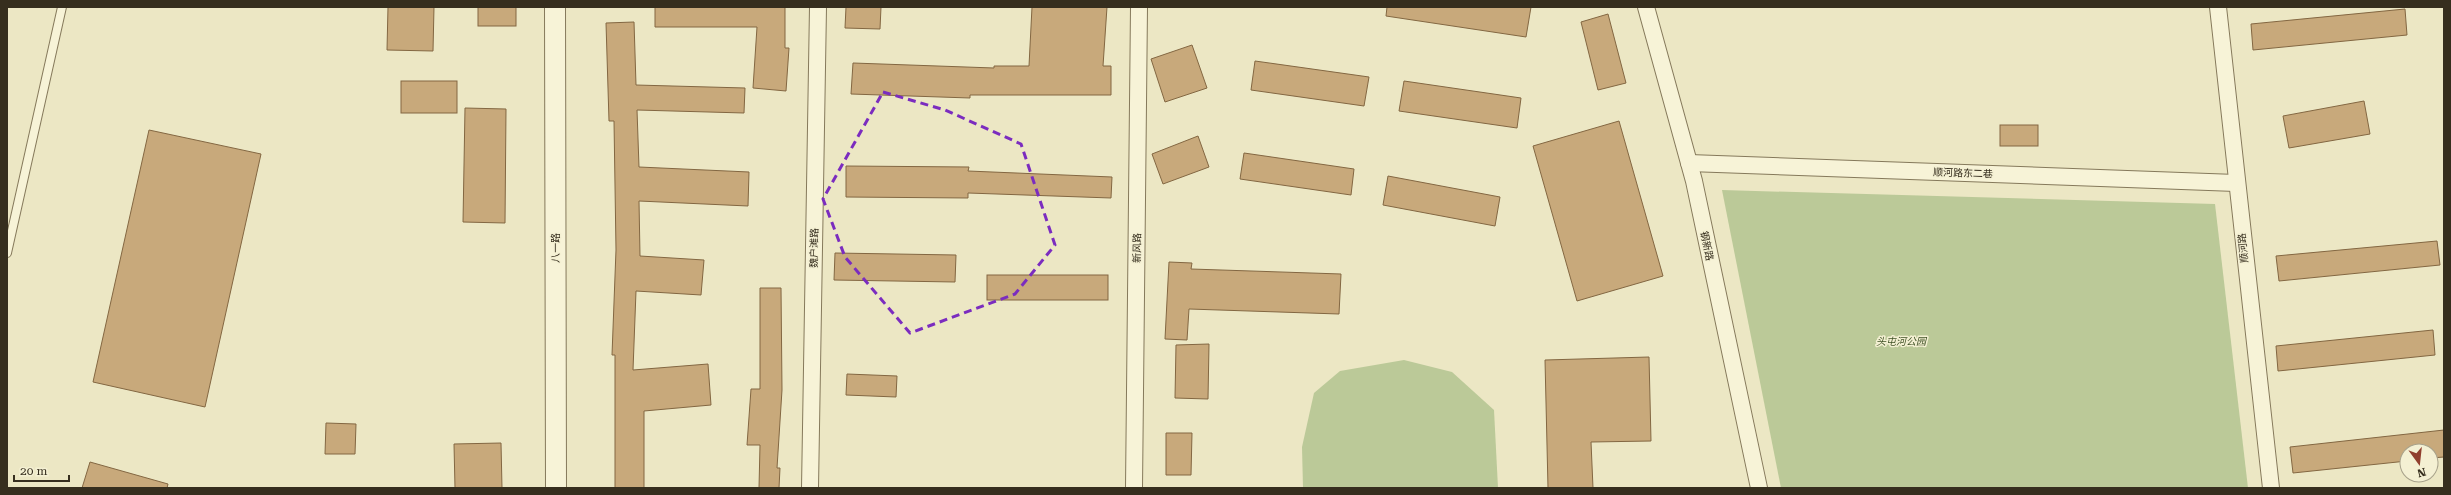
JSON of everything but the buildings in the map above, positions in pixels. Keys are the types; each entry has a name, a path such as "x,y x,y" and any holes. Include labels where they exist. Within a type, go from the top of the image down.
{"street":[{"name":"八一路","path":"555,7 556,488"},
{"name":"魏户滩路","path":"810,488 818,7"},
{"name":"新风路","path":"1134,488 1139,7"},
{"name":"钢新路","path":"1646,7 1689,163 1759,488"},
{"name":"顺河路","path":"2218,7 2236,183 2271,488"},
{"name":"顺河路东二巷","path":"1689,163 2236,183"}],"lane":[{"path":"7,253 62,7"}],"highlighted area":[{"path":"883,92 945,110 1021,144 1055,245 1015,294 910,333 845,257 823,199"}],"green space":[{"name":"头屯河公园","path":"1722,190 2215,204 2248,488 1781,488"},
{"path":"1404,360 1452,372 1494,410 1498,488 1303,488 1302,447 1314,393 1340,371"}]}
